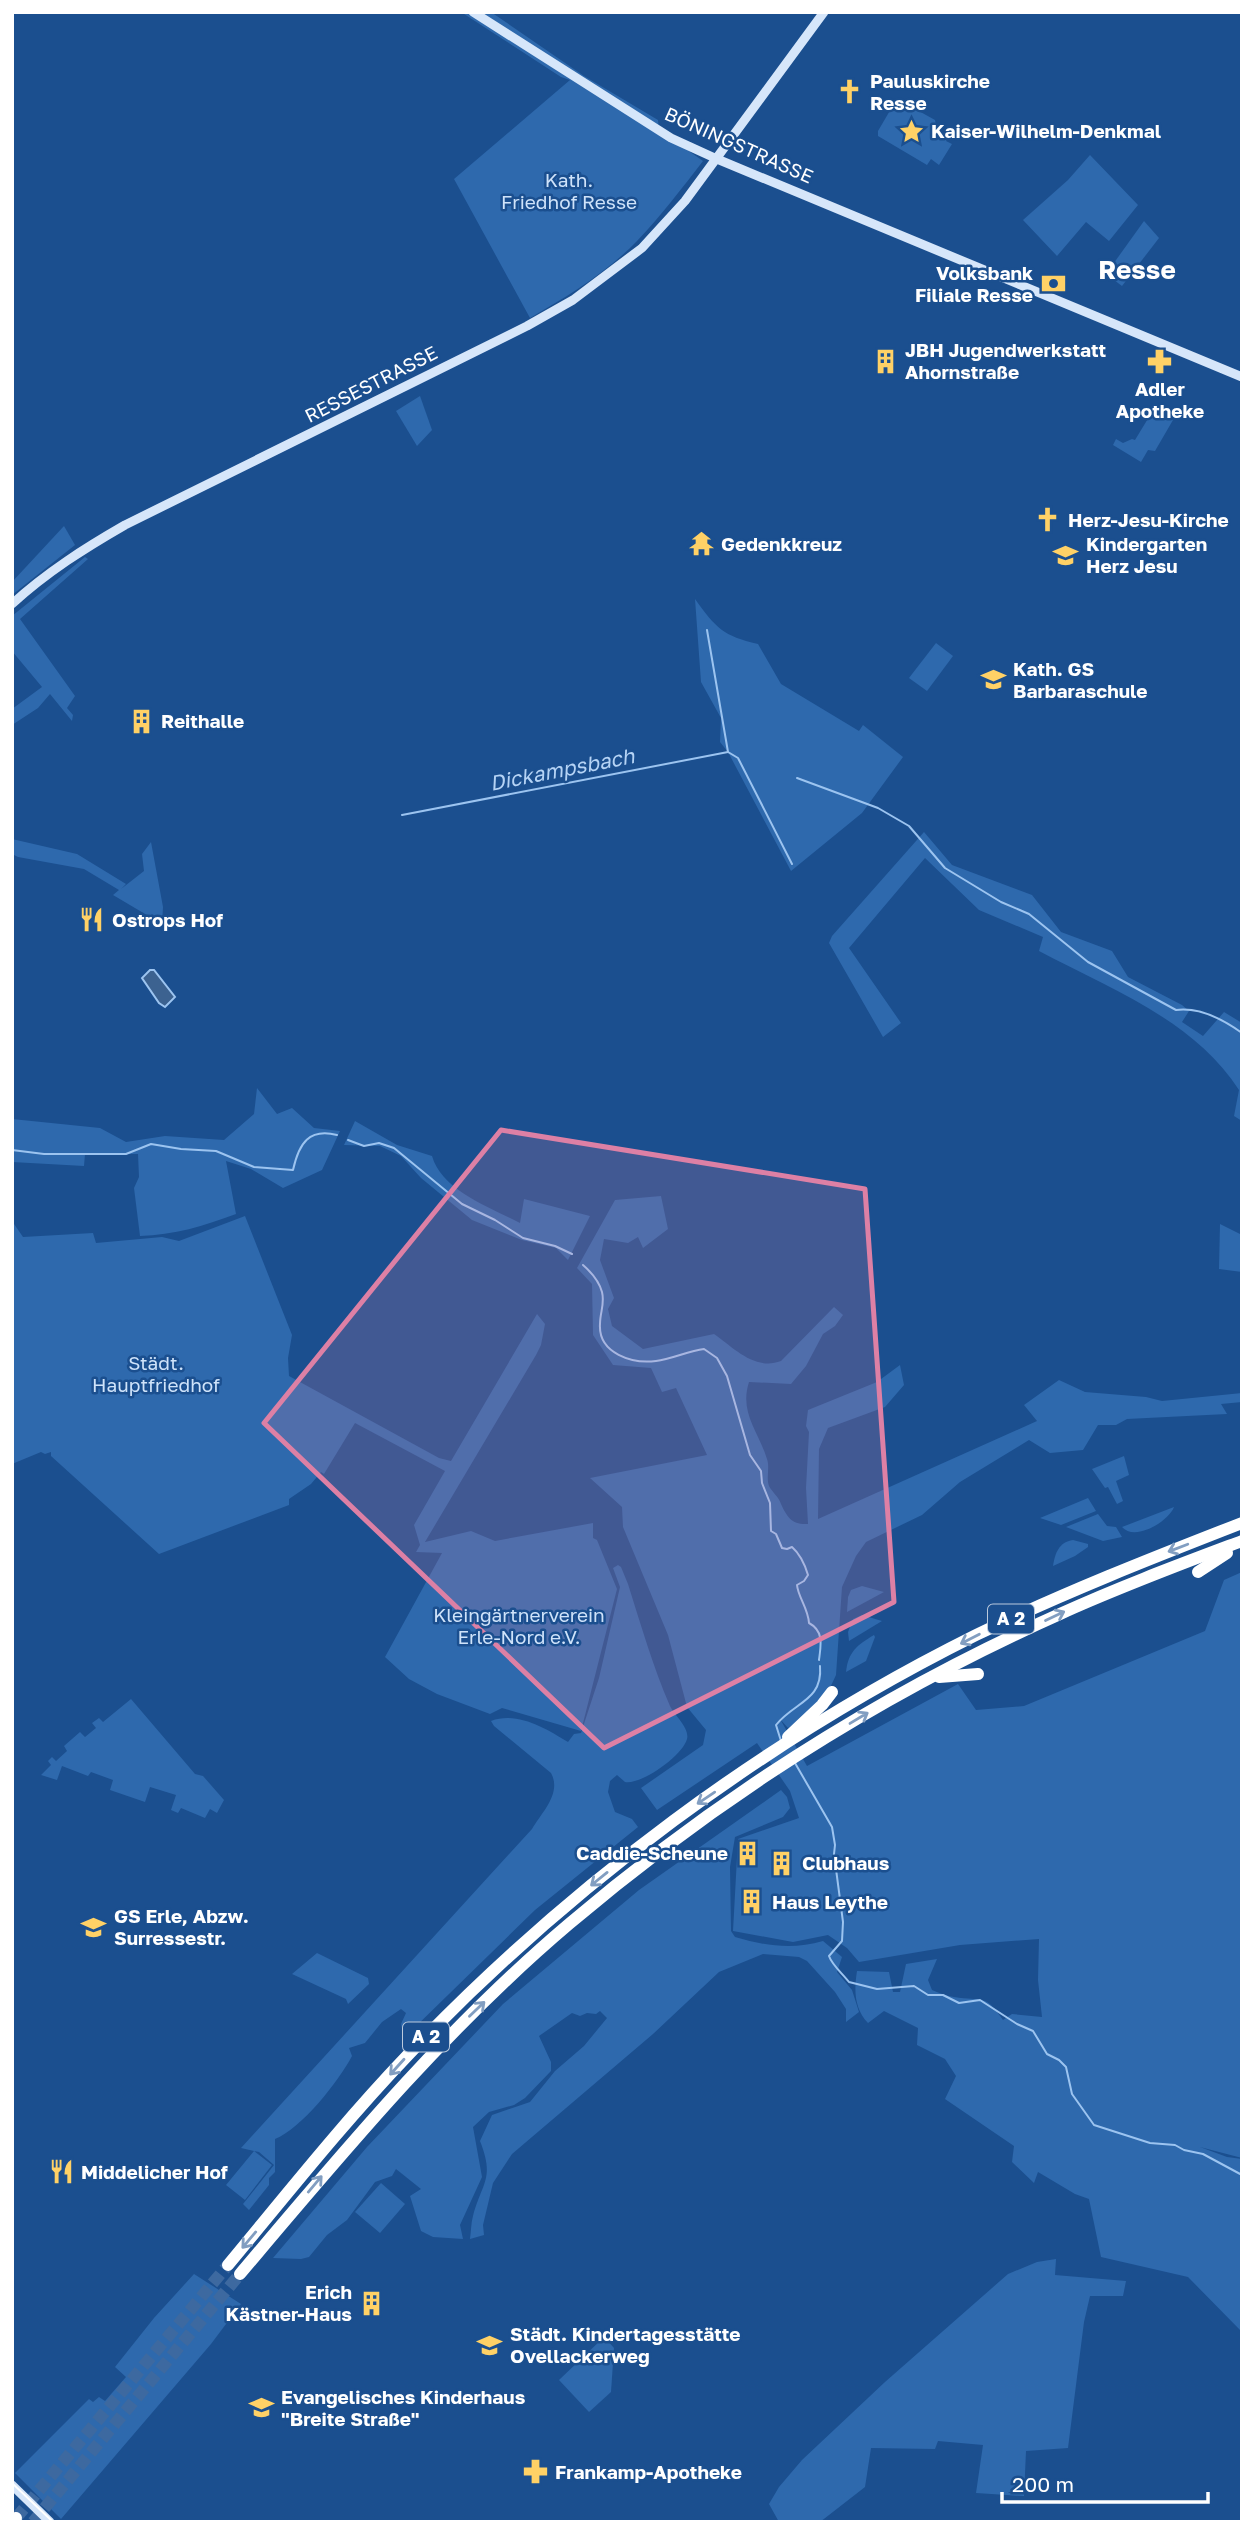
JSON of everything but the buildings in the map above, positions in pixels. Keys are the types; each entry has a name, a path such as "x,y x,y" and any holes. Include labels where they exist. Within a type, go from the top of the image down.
{"highway":[{"name":"A 2","path":"228,2265 352,2116 468,1995 615,1866 693,1807 790,1738 976,1636 1065,1594 1242,1523"},
{"name":"A 2","path":"240,2274 379,2110 489,1998 568,1925 625,1878 769,1774 928,1679 1059,1614 1134,1582 1242,1542"},
{"path":"1198,1572 1242,1542"},
{"path":"928,1679 978,1674"},
{"path":"790,1738 832,1692"}],"main road":[{"name":"BÖNINGSTRASSE","path":"473,12 671,138 1242,377"},
{"name":"RESSESTRASSE","path":"12,604 32,586 85,548 125,525 527,326 573,300 642,248 685,201 824,12"},
{"path":"12,2485 50,2522"}],"highlighted area":[{"path":"501,1130 865,1189 894,1602 604,1748 264,1423"}],"green space":[{"name":"Kath. Friedhof Resse","path":"461,12 491,12 584,76 658,120 659,130 703,161 625,253 586,283 530,318 454,179 570,80 561,77"},
{"path":"899,100 935,120 937,130 948,137 946,141 952,144 939,165 931,159 927,165 878,136 878,131 895,102"},
{"path":"1090,155 1138,205 1109,241 1086,222 1057,256 1023,220 1068,180"},
{"path":"1144,221 1159,238 1122,286 1106,274"},
{"path":"420,396 432,430 417,446 396,411"},
{"path":"1152,412 1164,419 1167,415 1173,420 1155,451 1148,450 1141,462 1113,445 1116,439 1123,443 1135,440"},
{"path":"64,526 75,545 12,595 12,582"},
{"path":"85,557 88,559 20,619 75,696 67,708 73,715 72,721 50,694 38,708 12,725 12,709 42,687 12,651 12,616"},
{"path":"695,599 709,617 728,634 758,644 781,684 859,731 863,725 903,757 862,813 791,871 728,752 720,742 721,718 701,682"},
{"path":"936,643 953,656 927,691 909,678"},
{"path":"924,832 952,865 1032,895 1061,932 1112,951 1128,977 1189,1011 1182,1022 1203,1036 1224,1012 1242,1023 1242,1121 1234,1116 1239,1090 1199,1044 1148,1008 1039,951 1043,937 979,910 925,858 849,948 901,1023 883,1037 829,943 832,936"},
{"path":"12,839 77,854 126,884 121,889 144,871 142,854 151,842 163,907 162,924 113,895 119,890 84,869 12,854"},
{"path":"257,1088 277,1114 292,1108 314,1128 340,1131 322,1170 283,1188 251,1169 226,1161 236,1214 201,1226 140,1236 134,1188 139,1177 138,1154 85,1154 84,1166 12,1162 12,1119 100,1128 126,1142 165,1136 224,1140 254,1114"},
{"path":"355,1121 397,1145 432,1156 437,1168 456,1188 468,1197 520,1223 524,1199 590,1216 568,1260 556,1248 522,1240 472,1220 421,1178 401,1156 380,1146 344,1145"},
{"path":"661,1196 668,1229 643,1248 638,1237 628,1243 604,1239 600,1260 614,1298 608,1309 612,1326 643,1349 714,1334 754,1361 771,1363 781,1361 834,1307 843,1315 835,1326 823,1334 806,1366 791,1384 749,1382 746,1403 768,1462 769,1486 794,1522 808,1524 808,1410 877,1382 900,1365 904,1385 885,1407 828,1428 819,1449 818,1519 1037,1421 1024,1405 1059,1380 1085,1392 1146,1397 1162,1401 1242,1393 1242,1402 1221,1404 1227,1414 1127,1419 1116,1425 1098,1425 1083,1450 1050,1453 1029,1440 960,1482 922,1515 866,1542 856,1556 842,1587 836,1675 829,1690 802,1719 788,1728 780,1719 807,1766 958,1684 976,1710 1024,1706 1205,1631 1224,1580 1242,1572 1242,2158 1200,2147 1227,2157 1242,2159 1242,2332 1188,2277 1101,2257 1089,2199 1075,2194 1038,2172 1034,2183 1012,2162 1014,2146 945,2099 956,2076 945,2059 917,2045 918,2028 884,2011 868,2023 860,2011 855,1992 857,1971 889,1972 893,1992 900,1992 906,1964 937,1959 928,1980 932,1990 951,1997 987,2002 1003,2020 1012,2014 1042,2017 1038,1980 1039,1939 960,1945 859,1962 847,1948 828,1935 793,1942 733,1931 738,1839 799,1818 790,1791 757,1743 657,1810 641,1788 703,1745 706,1730 687,1707 668,1635 623,1527 622,1507 590,1478 707,1455 676,1388 662,1392 651,1368 613,1365 593,1335 592,1284 577,1268 615,1200"},
{"path":"245,1216 292,1335 288,1358 289,1376 439,1458 451,1461 537,1314 545,1324 536,1355 425,1542 471,1531 495,1541 593,1523 593,1538 597,1540 617,1589 581,1731 502,1708 490,1714 437,1694 409,1679 385,1657 442,1553 416,1552 420,1545 414,1525 445,1471 355,1423 324,1474 321,1472 311,1484 289,1499 289,1505 159,1554 51,1456 51,1452 41,1452 12,1464 12,1221 23,1237 93,1233 96,1243 162,1237 179,1241"},
{"path":"1220,1224 1242,1235 1242,1272 1219,1269"},
{"path":"1124,1456 1129,1475 1116,1481 1123,1501 1117,1504 1108,1487 1105,1488 1092,1469"},
{"path":"1088,1498 1096,1511 1061,1525 1040,1518"},
{"path":"1174,1507 1166,1518 1151,1528 1135,1532 1122,1527"},
{"path":"1098,1514 1107,1526 1116,1527 1122,1537 1103,1541 1066,1527"},
{"path":"1073,1540 1088,1544 1088,1547 1053,1566 1058,1549"},
{"path":"618,1565 628,1584 670,1706 687,1735 684,1746 678,1753 651,1774 632,1782 625,1782 617,1775 610,1781 608,1792 615,1812 632,1819 638,1827 535,1910 408,2034 403,2033 401,2024 406,2013 401,2009 382,2022 365,2043 349,2048 352,2056 329,2091 296,2125 275,2139 275,2172 269,2178 269,2185 249,2210 243,2204 274,2165 259,2152 241,2148 532,1829 545,1809 554,1788 551,1773 491,1721 501,1718 521,1720 541,1727 568,1742 574,1734 581,1733 599,1678 620,1587 613,1568"},
{"path":"862,1586 884,1592 847,1612 851,1590"},
{"path":"862,1615 882,1621 849,1641 848,1632 853,1619"},
{"path":"874,1635 866,1661 846,1672 854,1650"},
{"path":"131,1699 195,1774 203,1776 224,1800 217,1813 210,1809 205,1818 181,1808 178,1813 171,1810 176,1795 150,1787 145,1802 110,1790 113,1780 91,1772 88,1776 62,1766 57,1780 41,1775 51,1765 48,1761 52,1757 56,1761 67,1751 64,1746 80,1732 85,1737 96,1728 92,1723 99,1718 103,1722"},
{"path":"781,1790 787,1797 790,1808 783,1817 735,1837 730,1867 731,1931 735,1937 768,1945 790,1946 823,1941 842,1957 837,1972 852,1990 859,2012 846,2022 846,2009 835,1992 807,1961 799,1957 763,1954 719,1972 653,2034 512,2154 493,2183 483,2225 484,2235 470,2239 473,2216 487,2172 480,2141 492,2115 530,2102 555,2071 584,2046 607,2018 600,2011 580,2016 572,2013 539,2036 551,2062 551,2071 525,2098 514,2105 489,2112 473,2127 482,2177 460,2225 463,2239 433,2237 421,2231 410,2196 421,2189 396,2169 392,2176 375,2182 347,2220 327,2235 309,2257 273,2258 367,2147 503,2004 639,1890"},
{"path":"317,1953 368,1978 369,1984 348,2004 346,1999 292,1974"},
{"path":"254,2151 272,2165 245,2200 226,2185"},
{"path":"381,2183 405,2204 380,2233 355,2212"},
{"path":"1056,2259 1055,2275 1126,2281 1123,2296 1090,2296 1084,2322 1068,2448 1026,2451 1024,2496 976,2493 983,2445 938,2441 935,2449 871,2448 865,2487 820,2522 779,2522 769,2504 779,2487 802,2460 885,2382 1008,2274 1037,2262"},
{"path":"194,2274 241,2304 211,2344 61,2519 15,2473 89,2399 93,2402 99,2397 105,2401 126,2377 115,2367"},
{"path":"602,2339 607,2340 614,2348 611,2392 589,2412 559,2380"}],"shaded area":[{"path":"150,970 154,970 175,997 165,1007 159,1003 142,978"}],"waterway":[{"name":"Dickampsbach","path":"707,630 728,752 738,758 792,864"},
{"name":"Dickampsbach","path":"402,815 728,752"},
{"path":"797,778 878,808 909,826 945,868 1001,902 1029,914 1088,962 1176,1010 1193,1010 1211,1016 1242,1033"},
{"path":"12,1150 44,1154 126,1154 151,1144 216,1151 254,1167 293,1170 298,1152 312,1136 327,1133 337,1135"},
{"path":"348,1140 364,1146 379,1143 394,1148 462,1204 523,1238 555,1246 572,1254"},
{"path":"583,1265 599,1284 602,1292 601,1334 611,1350 628,1359 647,1362 704,1349 717,1358 727,1376 750,1455 761,1471 762,1483 770,1503 771,1531 776,1534 782,1548 792,1547 795,1550 807,1571 808,1575 804,1581 797,1585 809,1623 819,1634 819,1660"},
{"path":"781,1741 776,1725 812,1694 820,1678 820,1666"},
{"path":"795,1763 832,1827 843,1922 842,1941 829,1956 849,1982 877,1989 914,1986 928,1995 943,1995 959,2003 980,2000 1033,2031 1047,2054 1066,2067 1072,2094 1094,2125 1150,2143 1175,2145 1203,2154 1242,2175"}],"tunnel":[{"path":"16,2518 228,2265"},
{"path":"33,2522 240,2274"}],"tram line":[{"path":"12,2483 53,2522"}],"place":[{"name":"Pauluskirche Resse","path":"850,92"},
{"name":"Kaiser-Wilhelm-Denkmal","path":"911,131"},
{"name":"Volksbank Filiale Resse","path":"1053,284"},
{"name":"JBH Jugendwerkstatt Ahornstraße","path":"885,361"},
{"name":"Adler Apotheke","path":"1160,361"},
{"name":"Herz-Jesu-Kirche","path":"1048,520"},
{"name":"Gedenkkreuz","path":"701,544"},
{"name":"Kindergarten Herz Jesu","path":"1066,555"},
{"name":"Kath. GS Barbaraschule","path":"993,680"},
{"name":"Reithalle","path":"141,721"},
{"name":"Ostrops Hof","path":"92,920"},
{"name":"Caddie-Scheune","path":"748,1853"},
{"name":"Clubhaus","path":"782,1863"},
{"name":"Haus Leythe","path":"752,1902"},
{"name":"GS Erle, Abzw. Surressestr.","path":"94,1927"},
{"name":"Middelicher Hof","path":"61,2172"},
{"name":"Erich Kästner-Haus","path":"372,2303"},
{"name":"Städt. Kindertagesstätte Ovellackerweg","path":"490,2345"},
{"name":"Evangelisches Kinderhaus \"Breite Straße\"","path":"261,2408"},
{"name":"Frankamp-Apotheke","path":"535,2472"}],"district":[{"name":"Resse","path":"1137,270"}],"park label":[{"name":"Städt. Hauptfriedhof","path":"156,1374"},
{"name":"Kleingärtnerverein Erle-Nord e.V.","path":"519,1626"}]}
